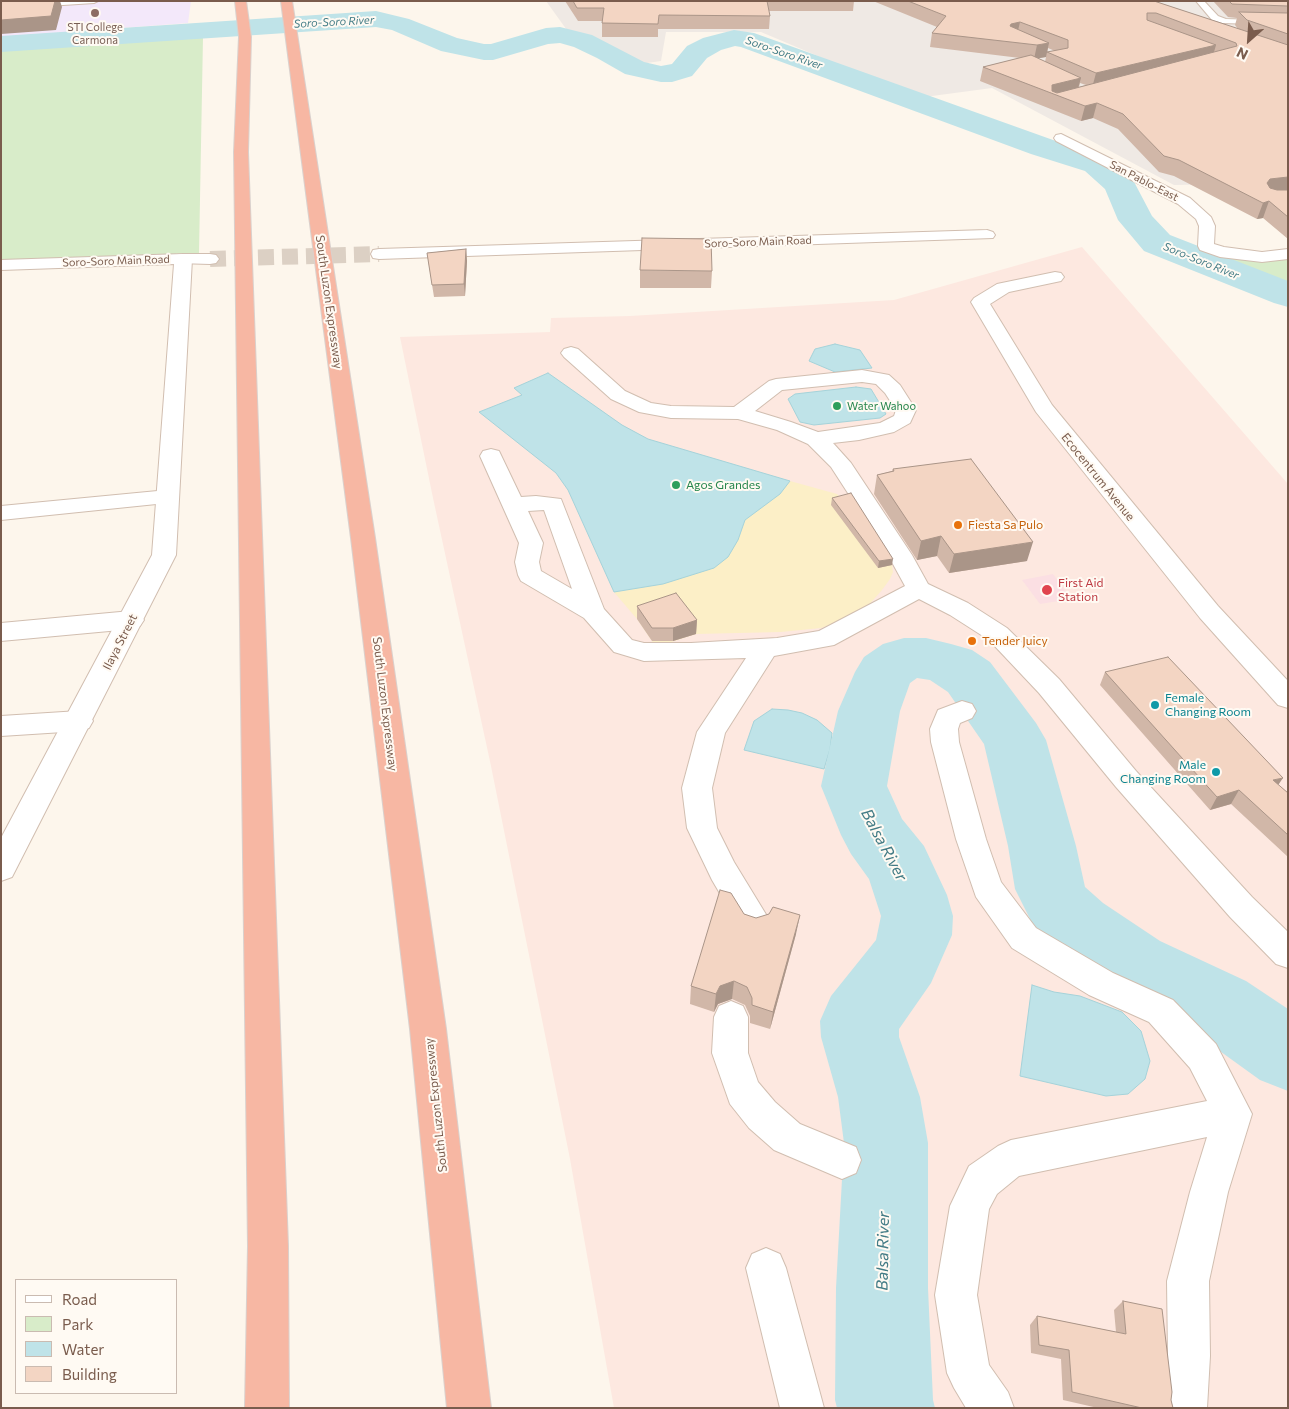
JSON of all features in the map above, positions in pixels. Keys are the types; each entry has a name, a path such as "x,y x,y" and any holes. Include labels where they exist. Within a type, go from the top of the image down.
{"highway":[{"path":"240,1 245,37 241,171 268,1246 267,1408"},
{"name":"South Luzon Expressway","path":"289,4 289,32 364,538 428,1029 469,1408"}],"street":[{"name":"San Pablo-East","path":"1061,138 1184,201 1203,218 1207,226 1206,246 1220,252 1262,257 1288,254"},
{"name":"Soro-Soro Main Road","path":"379,254 987,235"},
{"name":"Soro-Soro Main Road","path":"1,265 183,259 176,398"},
{"path":"183,259 210,259"},
{"name":"Ecocentrum Avenue","path":"1055,277 1003,288 980,302 1043,408 1209,612 1288,698"},
{"path":"571,353 618,395 646,408 671,412 739,413 784,426 816,439 829,450 840,464 900,555 919,589 959,609 998,634 1049,686 1126,779 1241,908 1288,954"},
{"path":"739,413 776,385 862,376 882,380 893,389 906,410 903,419 887,428 859,434 816,439"},
{"name":"Ilaya Street","path":"1,868 80,722 164,555 176,398"},
{"path":"491,456 531,543 527,562 530,575 593,612 623,646 644,652 691,652 766,648 825,639 919,589"},
{"path":"1,513 168,496"},
{"path":"514,506 536,503 553,504 593,612"},
{"path":"1,632 131,620"},
{"path":"754,921 723,870 702,828 697,788 711,732 766,648"},
{"path":"962,712 948,717 944,729 945,742 971,839 987,888 1024,938 1101,984 1161,1011 1203,1056 1234,1114 1208,1192 1188,1281 1188,1356 1185,1408"},
{"path":"1,726 80,722"},
{"path":"731,1017 730,1053 743,1092 762,1115 787,1137 842,1160"},
{"path":"992,1408 969,1373 956,1296 970,1206 983,1180 1011,1159 1234,1114"},
{"path":"766,1268 802,1408"}],"lane":[{"path":"1,7 94,1"},
{"path":"1200,1 1215,18 1225,21 1288,23"}],"shaded area":[{"name":"STI College Carmona","path":"23,1 191,1 188,23 1,37 1,3"},
{"path":"546,1 1288,1 1288,183 1174,185 992,88 917,98 761,32 666,32 661,61 640,64 569,33"},
{"path":"1082,247 1288,484 1288,1408 614,1408 570,1159 491,766 400,337 550,332 551,318 630,316 894,300"},
{"name":"First Aid Station","path":"1053,574 1071,599 1040,604 1022,580"}],"green space":[{"path":"203,37 199,253 1,260 1,48"},
{"path":"1157,243 1223,255 1273,261 1288,259 1288,295"}],"sand":[{"path":"790,481 837,494 844,501 892,565 893,572 882,590 867,607 838,622 821,628 781,632 696,634 656,647 637,619 614,592 663,584 738,540 745,520 780,494"}],"water":[{"path":"835,344 860,350 872,368 835,372 809,361 815,349"},
{"name":"Agos Grandes","path":"548,373 622,425 648,439 790,481 780,494 745,520 738,540 728,557 714,568 663,584 614,592 568,490 556,473 479,412 522,395 514,388"},
{"name":"Water Wahoo","path":"856,387 871,389 886,414 880,418 814,425 800,422 788,399 795,394"},
{"path":"772,709 802,713 817,720 832,733 830,749 824,769 744,750 754,721"},
{"path":"1032,985 1054,992 1080,996 1122,1012 1141,1031 1150,1061 1145,1079 1128,1094 1106,1096 1020,1076"}],"building":[{"path":"1,1 55,1 51,16 1,20"},
{"path":"573,1 767,1 770,16 659,15 658,24 602,23 604,8 577,8"},
{"path":"908,1 1154,1 1288,45 1288,177 1270,179 1267,183 1270,188 1288,190 1288,217 1269,201 1263,203 1179,160 1164,156 1123,114 1097,103 1085,106 983,67 1031,55 1081,78 1052,85 1052,91 1057,93 1237,46 1236,43 1156,13 1147,13 1147,20 1216,45 1096,73 1047,52 1068,48 1068,40 1020,22 1010,26 1049,43 1037,45 932,33 946,16"},
{"path":"1229,1 1288,1 1288,6 1232,4"},
{"path":"1239,12 1288,13 1288,34 1247,20"},
{"path":"642,238 711,239 712,271 640,270"},
{"path":"466,249 464,284 432,285 427,253"},
{"name":"Fiesta Sa Pulo","path":"971,459 1033,542 954,554 941,536 921,541 877,475 894,471 893,469"},
{"path":"851,493 893,559 879,561 832,498"},
{"path":"676,593 697,620 673,628 652,628 637,606"},
{"path":"1168,657 1283,778 1273,780 1288,793 1288,835 1239,790 1217,797 1105,672"},
{"path":"720,890 731,893 744,914 756,918 769,914 773,907 800,915 773,1012 752,1005 752,998 747,987 734,981 720,986 716,994 691,986"},
{"path":"1123,1301 1162,1309 1173,1408 1142,1408 1072,1392 1069,1350 1039,1345 1037,1316 1126,1334"}],"waterway":[{"name":"Soro-Soro River","path":"1,44 376,19 400,24 450,45 484,52 493,52 546,36 560,35 583,41 635,68 661,74 672,74 682,70 697,52 712,44 734,38 745,39 1042,147 1097,164 1120,185 1136,220 1157,243 1288,295"},
{"name":"Balsa River","path":"886,1408 884,1400 882,1288 886,1143 879,1097 860,1037 859,1021 905,960 915,935 917,916 899,866 875,835 854,786 869,711 885,672 904,658 926,658 951,665 969,677 1014,740 1042,846 1050,889 1060,908 1077,925 1134,964 1219,1006 1288,1054"}],"tunnel":[{"path":"210,259 379,254"}],"place":[{"name":"STI College Carmona","path":"95,13"},
{"name":"Water Wahoo","path":"837,406"},
{"name":"Agos Grandes","path":"676,485"},
{"name":"Fiesta Sa Pulo","path":"958,525"},
{"name":"First Aid Station","path":"1047,590"},
{"name":"Tender Juicy","path":"972,641"},
{"name":"Female Changing Room","path":"1155,705"},
{"name":"Male Changing Room","path":"1216,772"}]}
